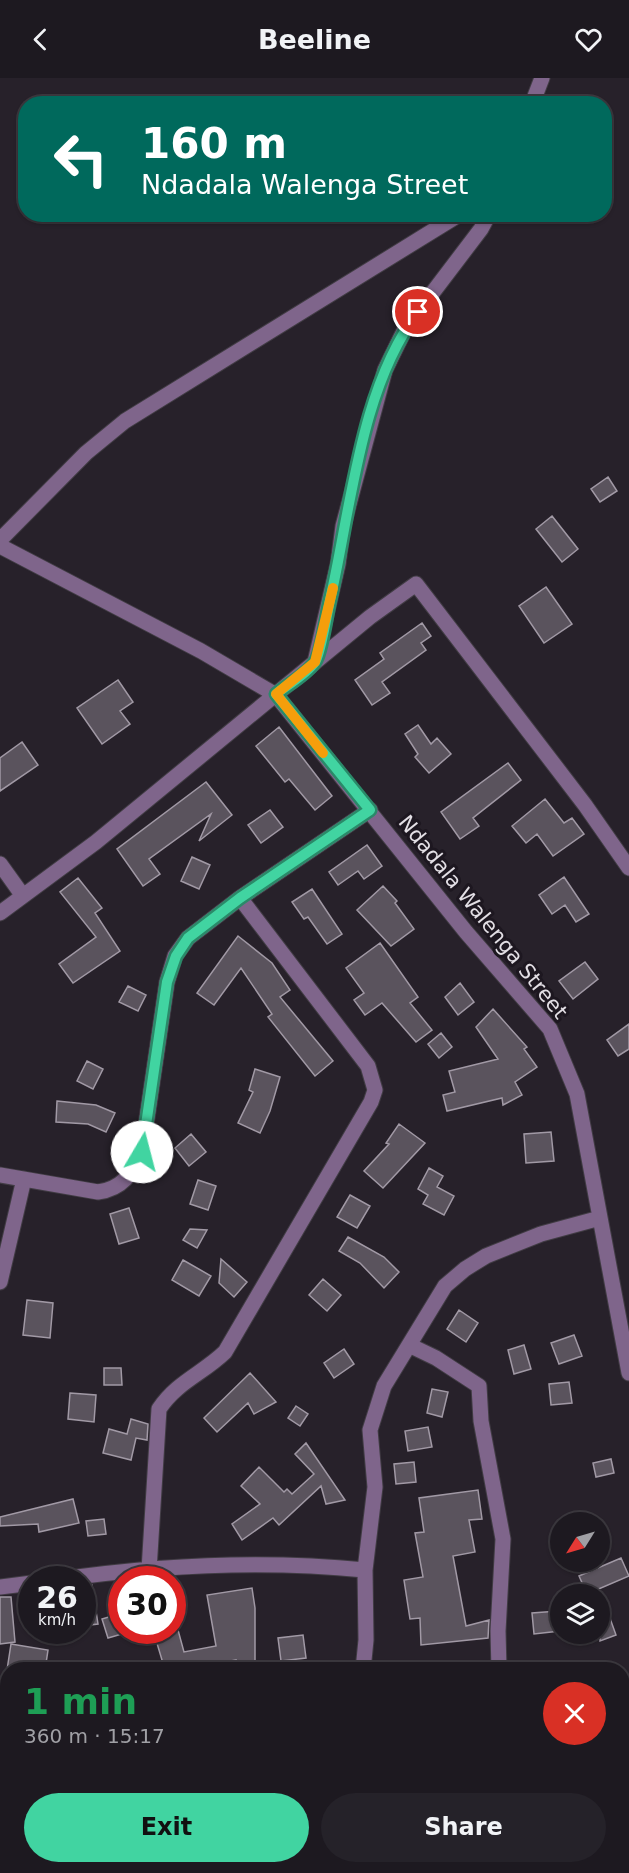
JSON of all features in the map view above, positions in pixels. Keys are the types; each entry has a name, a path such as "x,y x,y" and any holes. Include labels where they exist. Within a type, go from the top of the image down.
{"street":[{"path":"535,96 542,78"},
{"path":"0,540 63,475 125,421 447,222"},
{"path":"315,662 338,564 343,526 385,370 405,329 485,222"},
{"path":"0,546 201,651 276,694"},
{"path":"0,913 96,842 315,662 416,584 572,786 629,868"},
{"name":"Ndadala Walenga Street","path":"276,694 466,932 550,1029 577,1094 629,1373"},
{"path":"0,1174 98,1192 116,1187 134,1171 142,1152 170,968 188,938 240,898 370,810"},
{"path":"0,864 23,896"},
{"path":"149,1566 159,1409 170,1392 210,1367 225,1352 365,1112 375,1090 368,1066 240,898"},
{"path":"0,1282 24,1179"},
{"path":"364,1662 366,1640 365,1570 375,1487 370,1430 384,1386 445,1286 465,1269 486,1256 541,1234 600,1218"},
{"path":"409,1345 436,1358 479,1386 481,1421 503,1539 498,1631 499,1662"},
{"path":"186,1567 228,1564 300,1564 365,1570"},
{"path":"0,1587 18,1585"}],"building":[{"path":"608,477 617,491 600,502 591,489"},
{"path":"552,516 578,549 562,562 536,529"},
{"path":"546,587 572,624 544,643 519,606"},
{"path":"422,623 431,636 421,643 426,650 382,682 390,693 372,705 355,680 384,659 380,653"},
{"path":"118,680 133,702 120,711 130,724 102,744 77,708"},
{"path":"418,725 431,744 437,738 451,754 429,773 415,757 418,754 405,734"},
{"path":"279,727 332,796 315,810 289,779 285,782 256,746"},
{"path":"22,742 38,765 0,791 0,758"},
{"path":"508,763 521,780 473,818 479,826 460,839 441,812"},
{"path":"206,782 232,815 199,841 211,814 149,859 160,874 143,886 117,849"},
{"path":"545,799 564,823 572,818 584,834 553,856 537,834 526,843 512,826"},
{"path":"270,810 283,827 261,843 248,825"},
{"path":"367,845 382,866 364,879 358,871 338,885 329,872"},
{"path":"192,857 210,865 199,889 181,881"},
{"path":"564,877 589,914 576,922 565,905 552,914 539,895"},
{"path":"78,878 102,908 95,913 120,951 73,983 59,964 96,937 60,892"},
{"path":"383,886 397,901 395,903 414,929 391,946 357,910"},
{"path":"312,889 342,934 327,944 308,917 304,919 292,902"},
{"path":"238,936 272,963 290,990 280,997 333,1061 315,1076 268,1017 272,1014 241,968 214,1005 197,993"},
{"path":"380,943 418,997 410,1003 432,1030 416,1042 382,1003 365,1015 354,1000 364,993 346,968"},
{"path":"585,962 598,979 573,999 559,981"},
{"path":"460,983 474,1002 458,1015 445,997"},
{"path":"128,986 146,995 138,1011 119,1002"},
{"path":"493,1009 527,1047 524,1049 537,1067 515,1082 522,1095 503,1105 502,1098 447,1111 443,1095 455,1092 449,1071 498,1059 476,1027"},
{"path":"629,1024 629,1049 618,1056 607,1040"},
{"path":"441,1033 452,1047 439,1058 428,1044"},
{"path":"87,1061 103,1069 93,1089 77,1081"},
{"path":"255,1069 280,1077 270,1111 260,1133 238,1123 253,1092 249,1090"},
{"path":"57,1101 96,1105 115,1113 106,1132 88,1124 56,1122"},
{"path":"399,1124 425,1143 383,1188 364,1171 389,1144 386,1143"},
{"path":"551,1132 554,1161 526,1163 524,1134"},
{"path":"191,1134 206,1152 189,1166 175,1148"},
{"path":"429,1168 443,1176 437,1187 454,1196 444,1215 423,1204 428,1195 418,1189"},
{"path":"198,1180 216,1186 208,1210 190,1204"},
{"path":"350,1195 370,1206 357,1228 337,1217"},
{"path":"129,1208 139,1238 119,1244 110,1214"},
{"path":"190,1229 207,1230 197,1248 183,1240"},
{"path":"348,1237 384,1257 399,1272 384,1288 360,1263 339,1251"},
{"path":"221,1259 247,1282 234,1297 219,1283"},
{"path":"183,1260 211,1276 199,1296 172,1280"},
{"path":"323,1279 341,1295 327,1311 309,1295"},
{"path":"27,1300 53,1303 50,1338 23,1335"},
{"path":"459,1310 478,1323 466,1342 447,1329"},
{"path":"574,1335 582,1356 559,1364 551,1343"},
{"path":"524,1345 531,1369 514,1374 508,1350"},
{"path":"344,1349 354,1364 334,1378 324,1363"},
{"path":"104,1368 121,1368 122,1385 104,1385"},
{"path":"250,1373 276,1402 254,1414 248,1403 217,1432 204,1418"},
{"path":"569,1382 572,1403 551,1405 549,1384"},
{"path":"432,1389 448,1392 442,1417 427,1413"},
{"path":"70,1393 96,1395 94,1422 68,1419"},
{"path":"296,1406 308,1414 300,1426 288,1418"},
{"path":"131,1419 148,1424 147,1440 136,1438 131,1460 103,1453 109,1429 127,1434"},
{"path":"428,1427 432,1447 408,1451 405,1431"},
{"path":"306,1443 345,1500 326,1504 321,1486 279,1525 273,1518 242,1540 232,1524 260,1504 241,1486 259,1467 284,1492 287,1489 292,1494 314,1474 295,1454"},
{"path":"611,1459 614,1473 596,1477 593,1463"},
{"path":"414,1462 416,1482 396,1484 394,1464"},
{"path":"478,1490 482,1519 469,1520 475,1552 453,1556 466,1626 489,1620 488,1638 421,1645 420,1618 410,1619 404,1580 423,1577 415,1533 424,1532 419,1498"},
{"path":"73,1499 79,1523 39,1532 38,1524 0,1526 0,1517"},
{"path":"104,1519 106,1534 88,1536 86,1521"},
{"path":"621,1558 629,1576 610,1584 583,1584 579,1576 588,1572 610,1572 610,1563"},
{"path":"252,1588 255,1608 255,1662 236,1662 236,1660 163,1662 157,1644 182,1644 184,1652 216,1646 207,1595"},
{"path":"0,1597 11,1597 15,1642 0,1644"},
{"path":"550,1612 550,1632 534,1634 532,1613"},
{"path":"108,1617 108,1638 102,1619"},
{"path":"610,1618 616,1635 610,1637"},
{"path":"303,1635 306,1658 281,1661 278,1638"},
{"path":"11,1644 48,1650 46,1662 8,1662"}],"slow traffic":[{"path":"323,753 276,694 315,662 333,588"}],"route":[{"path":"142,1152 167,982 176,956 188,938 240,898 370,810 276,694 315,662 338,564 343,526 370,420 385,370 405,329 418,312"}]}
